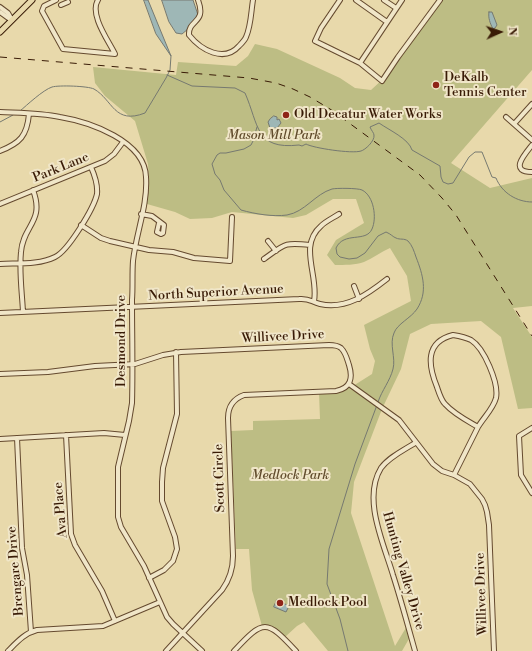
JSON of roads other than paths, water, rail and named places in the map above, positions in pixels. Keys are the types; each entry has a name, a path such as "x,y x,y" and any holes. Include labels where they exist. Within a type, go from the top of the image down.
{"main road":[{"path":"0,32 32,0"}],"street":[{"path":"56,0 44,6 42,11 64,49 115,54 96,15 95,4 98,0"},
{"path":"198,0 201,13 190,29 189,35 208,51 223,54 233,53 247,36 253,0"},
{"path":"340,0 321,28 316,41 360,63 382,81 440,0"},
{"path":"356,0 387,22"},
{"path":"384,0 396,8"},
{"path":"360,63 402,0"},
{"path":"0,7 8,13 12,20"},
{"path":"0,12 12,20"},
{"path":"514,124 532,104"},
{"name":"Desmond Drive","path":"0,112 54,116 79,121 99,129 123,142 136,152 142,159 145,168 146,188 133,263 132,403 117,472 118,517 121,527 144,566 170,621 202,651"},
{"path":"0,151 15,145 21,139 27,129 29,114"},
{"path":"506,117 532,140"},
{"name":"Park Lane","path":"0,204 91,167 112,156 123,142"},
{"path":"532,145 520,162 520,167 524,172 532,172"},
{"path":"0,264 44,261 58,255 68,246 92,206 96,196 96,182 91,167"},
{"path":"23,312 21,251 23,243 37,213 37,201 33,190"},
{"path":"141,214 152,216 160,223"},
{"path":"314,301 315,284 310,245 313,236 319,227 339,214"},
{"path":"81,225 105,240 154,251 173,252 194,258 230,261 232,217"},
{"path":"268,241 276,251"},
{"path":"264,260 282,246 287,244 310,245"},
{"name":"North Superior Avenue","path":"0,313 299,299 314,301 320,304 338,304 359,299 371,292 387,279"},
{"path":"354,286 359,299"},
{"path":"454,475 478,427 491,409 496,398 497,388 494,377 480,348 461,336 453,335 445,337 434,347 431,355 434,379 443,403 478,427"},
{"name":"Willivee Drive","path":"0,374 59,371 95,366 132,364 176,352 335,345 341,348 347,358 352,375 349,384 399,420 415,443 433,464 442,470 464,480 482,499 487,512 489,525 494,651"},
{"path":"149,578 164,570 173,561 177,549 175,537 162,501 163,468 176,414 176,352"},
{"name":"Scott Circle","path":"166,651 222,590 232,572 233,556 228,418 228,412 231,404 236,399 244,396 336,391 343,389 349,384"},
{"path":"531,491 521,474 519,436 532,428"},
{"path":"0,439 109,433 125,435"},
{"name":"Ava Place","path":"66,435 71,534 75,545 102,592 115,621"},
{"name":"Brengare Drive","path":"17,438 22,548 27,575 31,632"},
{"name":"Hunting Valley Drive","path":"415,443 387,461 377,478 374,491 374,505 380,535 393,573 415,651"},
{"path":"8,651 25,635 37,630 98,627 160,602"},
{"path":"234,651 248,636 259,628 265,627 273,629 277,632 296,651"}],"water":[{"path":"144,0 148,0 171,56 156,34"},
{"path":"162,0 193,0 198,15 188,29 182,34 176,33 169,22"},
{"path":"489,12 492,12 497,25 493,29 489,16"},
{"path":"274,116 277,117 277,120 279,119 281,123 277,128 270,128 268,122"},
{"name":"Medlock Pool","path":"277,600 289,606 286,612 274,607"}],"waterway":[{"path":"20,111 44,91 56,86 67,86 94,89 120,114 135,116 145,113 170,70 171,56"},
{"path":"167,75 192,86 235,88 245,93 261,133 266,139 285,146 302,146 306,144 333,150 350,152 361,151 373,140 374,134 370,127 379,123 403,138 412,150 440,166 443,182 448,184 453,183 469,157 475,152 482,152 492,177 496,178 502,188 511,196 526,202 532,202"},
{"path":"0,122 13,115"},
{"path":"257,127 251,145 244,149 220,153 217,155 212,164 215,174 220,180 224,190 241,210 264,215 287,215 305,207 326,191 338,188 360,189 366,193 372,202 374,213 372,229 369,233 360,237 344,240 336,248 337,254 340,257 349,259 357,258 365,253 378,236 386,232 396,238 408,241 413,248 422,277 422,296 417,309 398,327 394,333 392,342 394,365 390,378 378,402"},
{"path":"348,651 340,619 327,584 329,549 355,464 377,405"}],"railway":[{"path":"0,57 249,78 276,83 310,97 330,109 420,175 442,198 456,215 532,336"}],"place":[{"name":"DeKalb Tennis Center","path":"436,85"},
{"name":"Old Decatur Water Works","path":"286,115"},
{"name":"Medlock Pool","path":"280,603"}],"park label":[{"name":"Mason Mill Park","path":"274,136"},
{"name":"Medlock Park","path":"290,476"}]}
